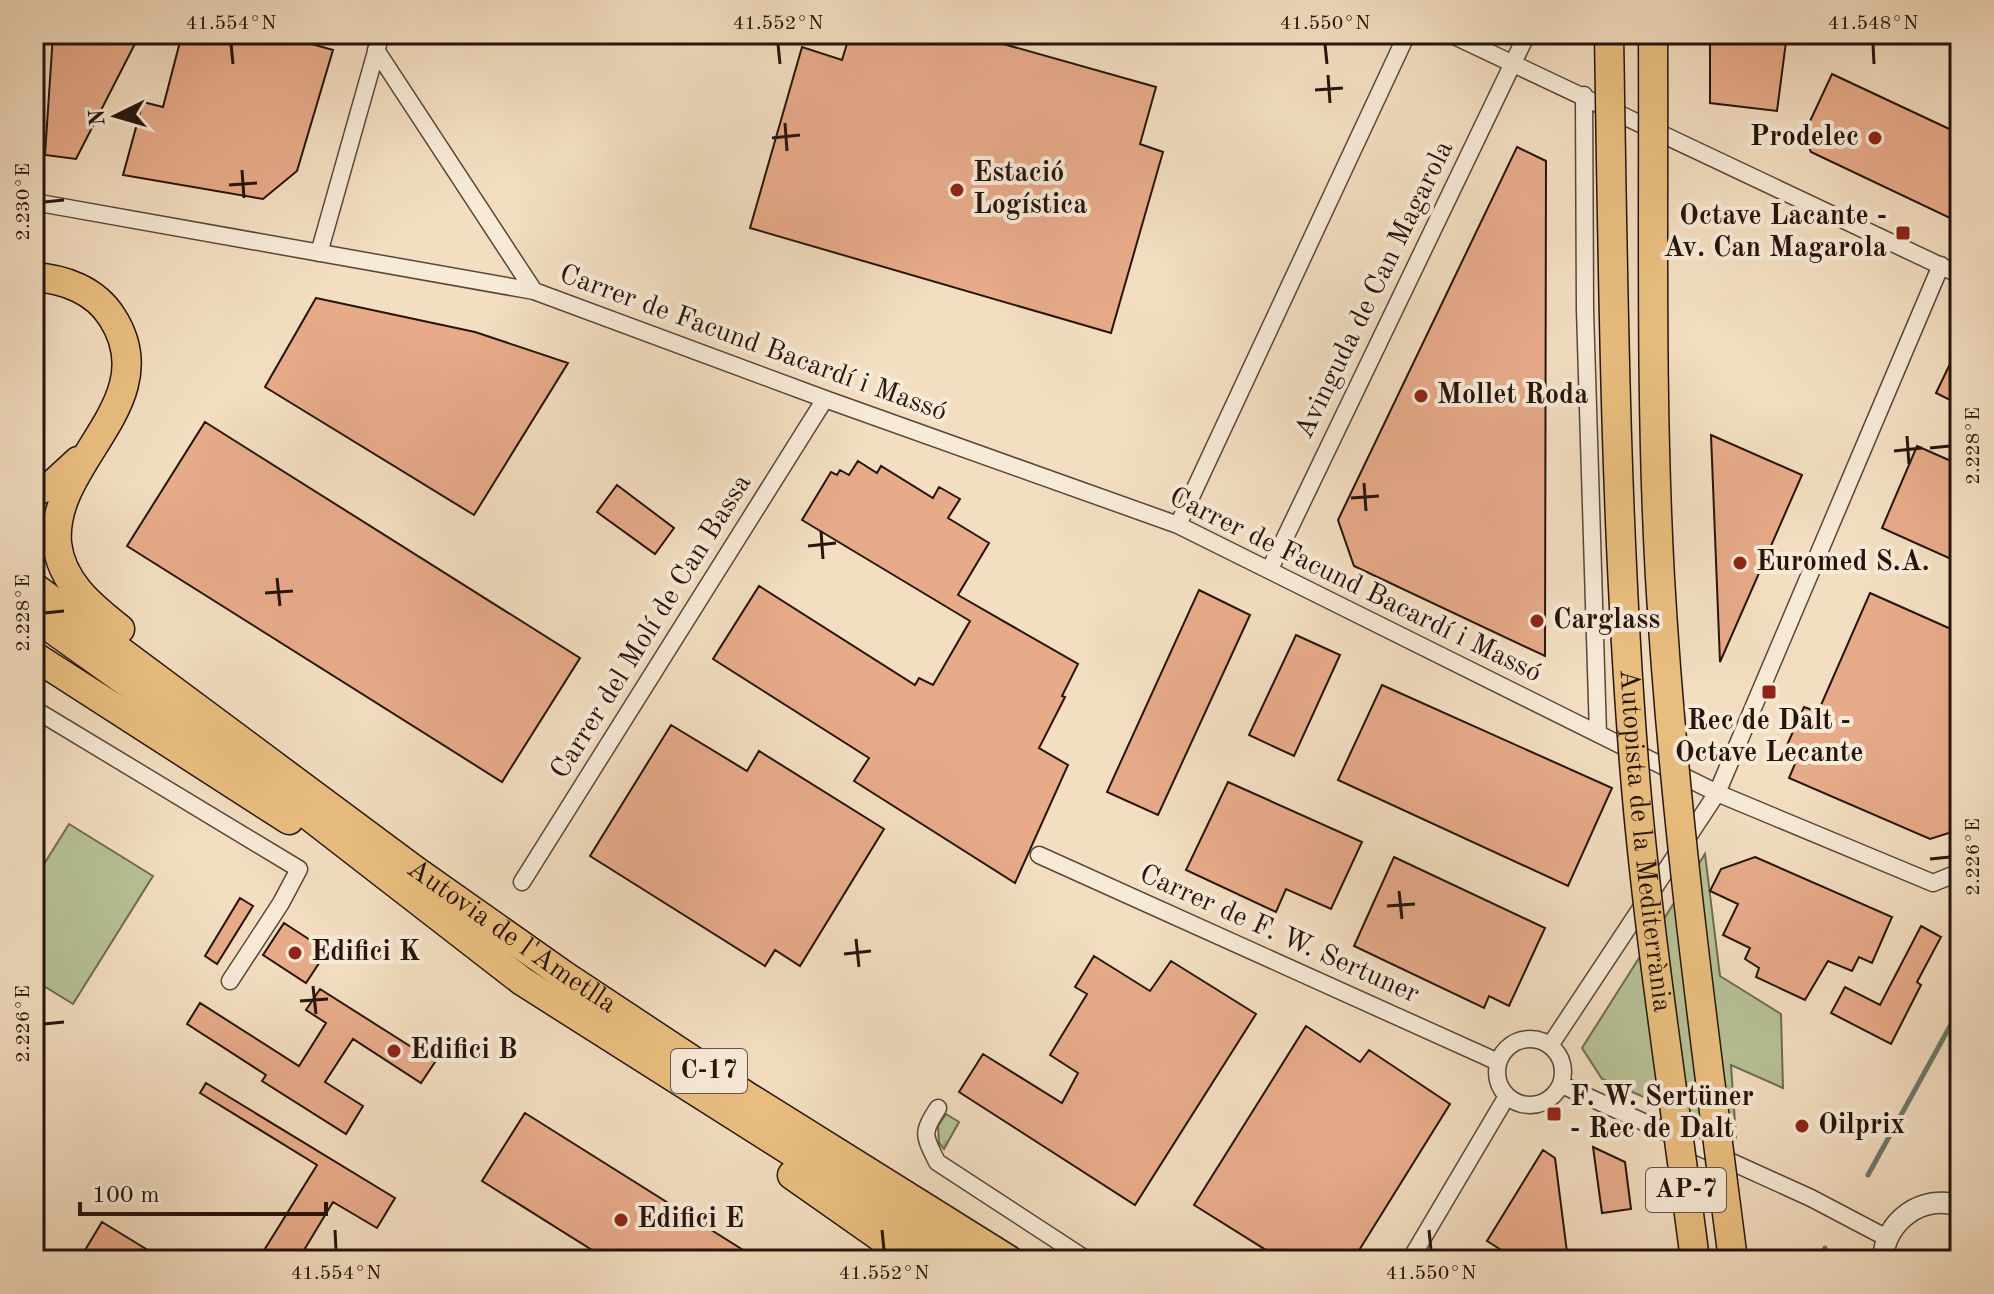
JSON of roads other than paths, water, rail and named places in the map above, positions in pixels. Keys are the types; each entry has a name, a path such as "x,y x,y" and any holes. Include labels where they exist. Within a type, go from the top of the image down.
{"highway":[{"name":"Autopista de la Mediterrània","path":"1609,34 1616,424 1634,766 1653,943 1695,1260"},
{"name":"Autopista de la Mediterrània","path":"1653,34 1655,441 1660,578 1679,831 1733,1260"},
{"path":"34,277 53,278 91,295 106,307 125,345 128,363 121,399 67,495 59,518 60,561 73,585 90,604 164,664 272,743 364,845"},
{"path":"34,492 53,484 93,447"},
{"name":"Autovia de l'Ametlla","path":"34,587 364,845 522,981 962,1260"},
{"name":"Autovia de l'Ametlla","path":"34,616 255,774 364,845 416,871 565,976 745,1095 1009,1260"},
{"path":"34,656 332,846 364,845"},
{"path":"522,981 571,1023 913,1260"}],"street":[{"path":"1178,525 1407,34"},
{"path":"1450,34 1960,275"},
{"name":"Avinguda de Can Magarola","path":"1270,569 1527,34"},
{"path":"319,253 378,42"},
{"name":"Carrer de Facund Bacardí i Massó","path":"378,42 534,291"},
{"path":"1584,95 1585,310 1598,734"},
{"name":"Carrer de Facund Bacardí i Massó","path":"34,202 534,291 1178,525 1717,793 1933,883 1960,872"},
{"path":"1551,1044 1717,793 1941,265"},
{"name":"Carrer del Molí de Can Bassa","path":"522,882 825,399"},
{"path":"34,709 299,869 281,903 230,981"},
{"name":"Carrer de F. W. Sertuner","path":"1039,855 1498,1062"},
{"path":"1536,1038 1551,1044 1564,1063 1562,1085 1552,1098 1537,1105 1521,1105 1507,1096 1496,1074 1498,1062 1506,1048 1520,1039 1536,1038"},
{"path":"1562,1085 1811,1198 1887,1238"},
{"path":"1410,1260 1507,1096"},
{"path":"938,1108 925,1128 924,1136 937,1162 1087,1260"},
{"path":"1883,1260 1887,1238 1898,1221 1913,1209 1931,1203 1951,1202 1960,1206"}],"waterway":[{"path":"1868,1175 1960,1008"},
{"path":"1818,1260 1825,1248"}],"place":[{"name":"Prodelec","path":"1875,138"},
{"name":"Estació Logística","path":"957,190"},
{"name":"Octave Lacante - Av. Can Magarola","path":"1903,233"},
{"name":"Mollet Roda","path":"1421,396"},
{"name":"Euromed S.A.","path":"1740,563"},
{"name":"Carglass","path":"1537,621"},
{"name":"Rec de Dalt - Octave Lecante","path":"1769,692"},
{"name":"Edifici K","path":"295,953"},
{"name":"Edifici B","path":"394,1051"},
{"name":"F. W. Sertüner - Rec de Dalt","path":"1554,1114"},
{"name":"Oilprix","path":"1802,1126"},
{"name":"Edifici E","path":"621,1220"}]}
